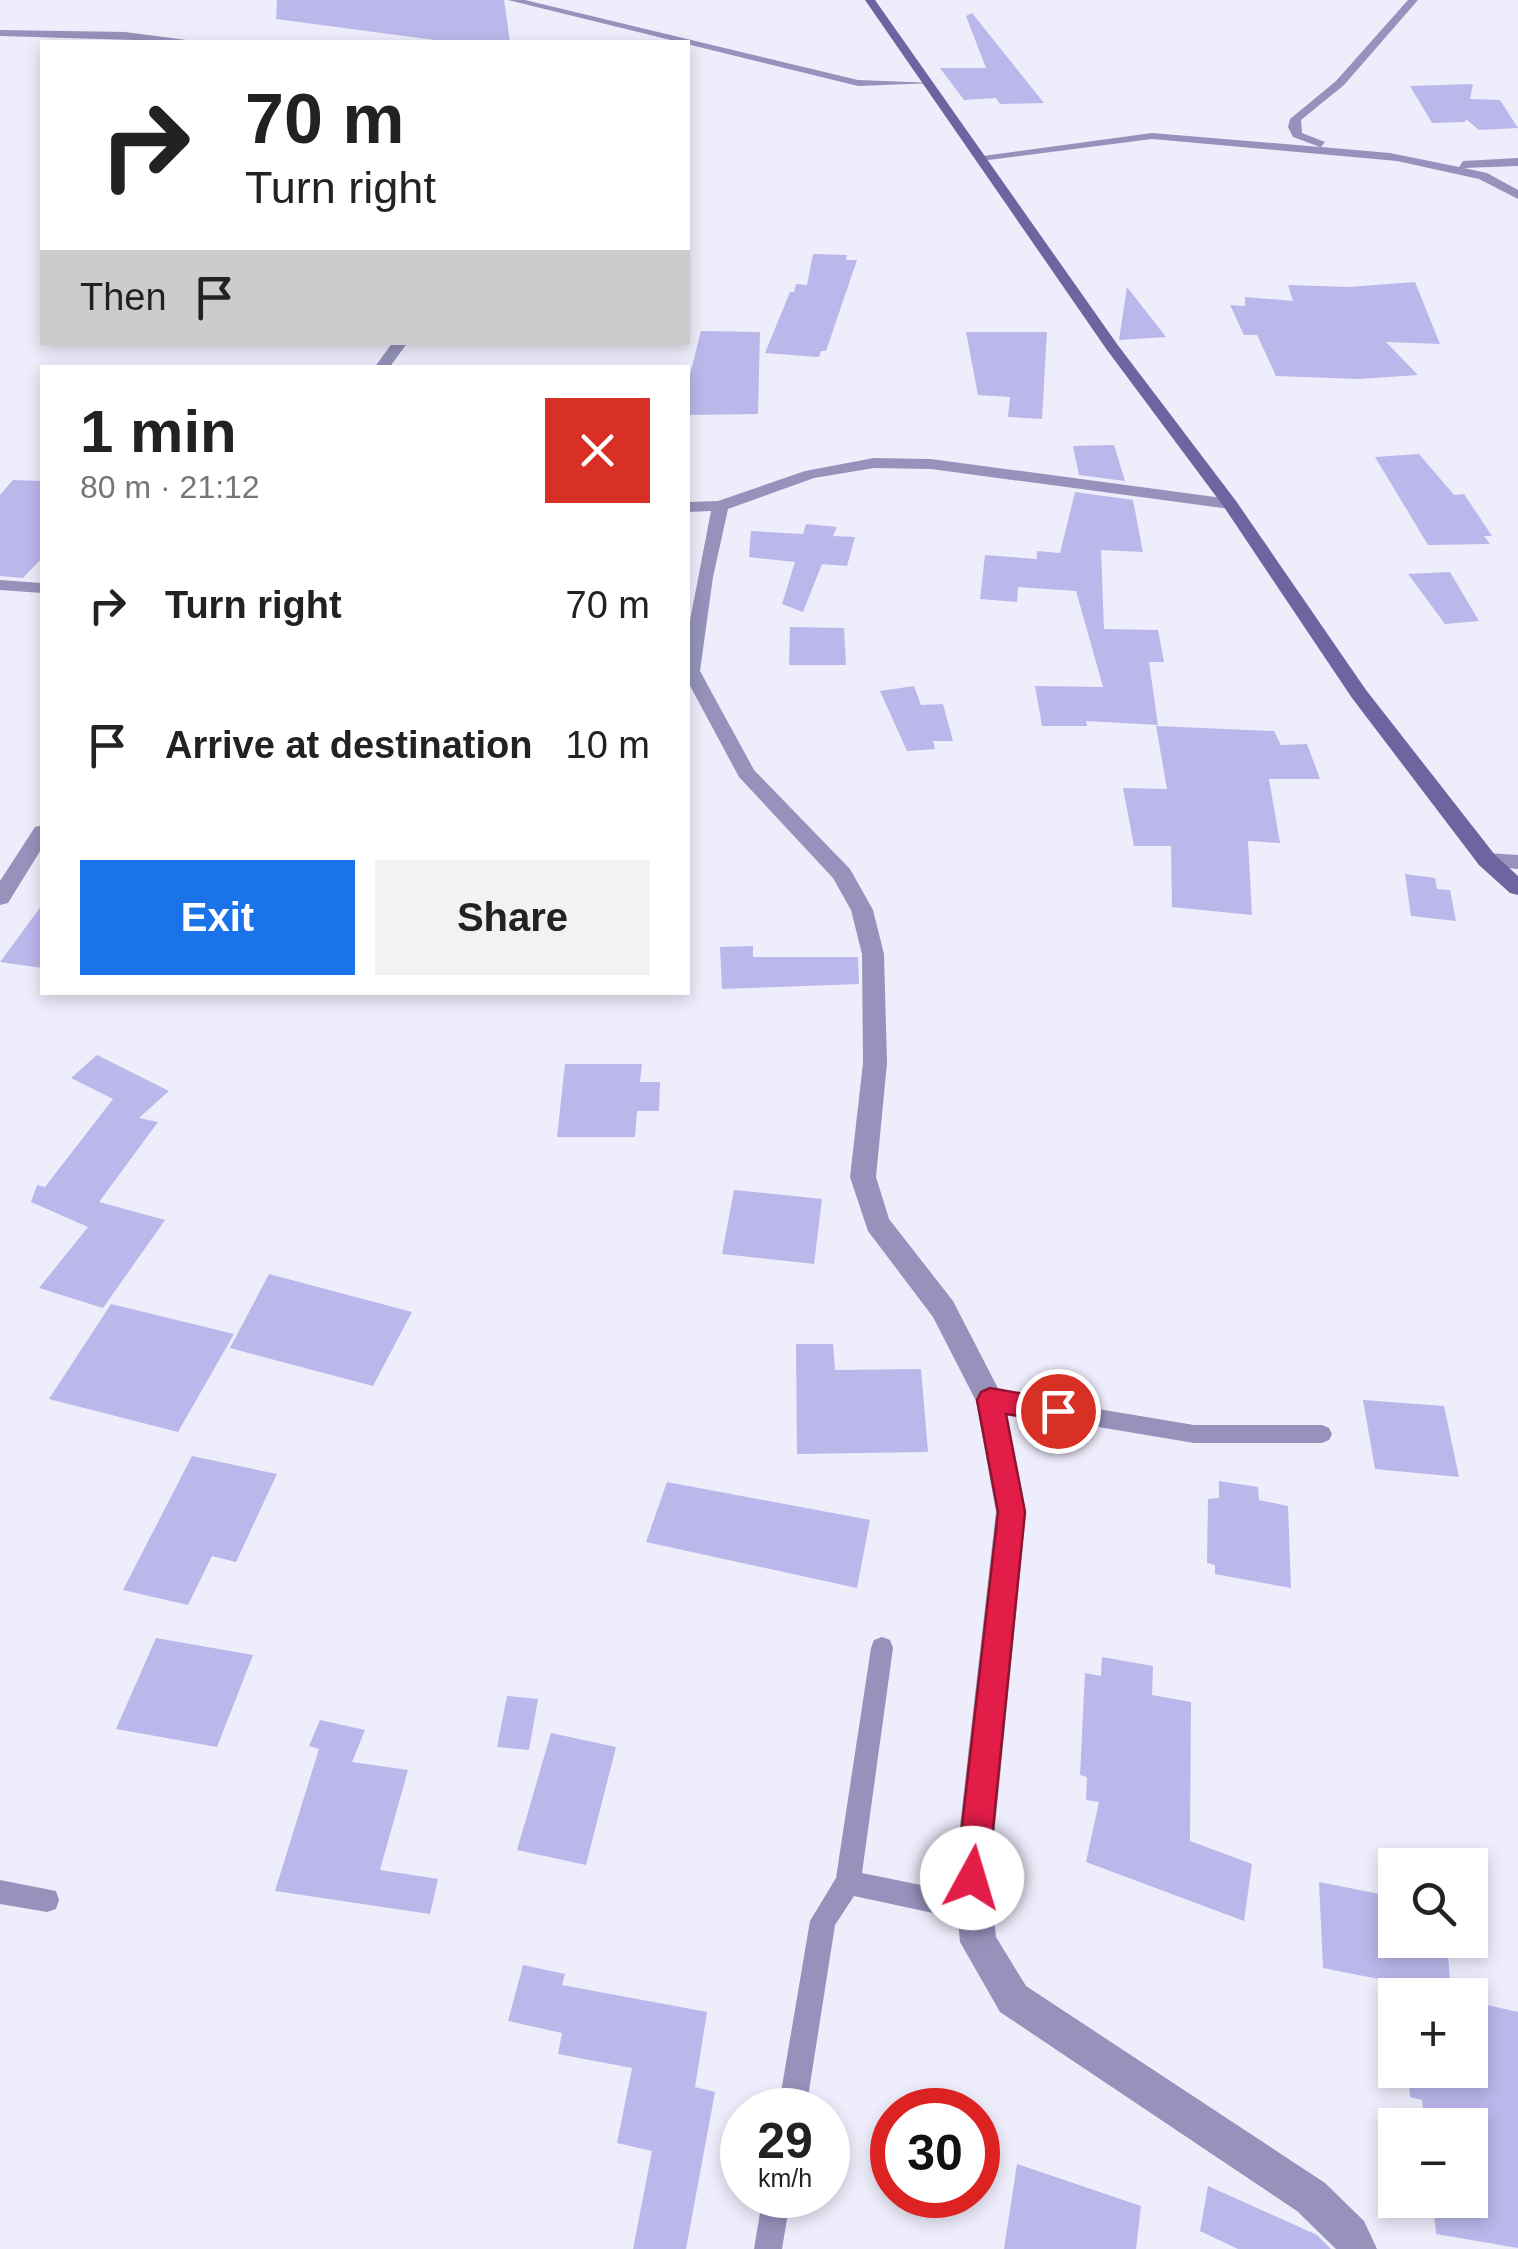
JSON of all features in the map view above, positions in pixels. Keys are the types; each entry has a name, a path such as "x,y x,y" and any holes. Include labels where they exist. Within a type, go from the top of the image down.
{"street":[{"path":"514,0 679,40"},
{"path":"870,0 1112,347 1230,504 1359,694 1487,860 1518,888"},
{"path":"1302,144 1294,127 1296,119 1340,82 1414,0"},
{"path":"0,33 176,40"},
{"path":"690,43 858,83 930,83"},
{"path":"981,157 1152,136 1302,144 1450,166 1483,176 1518,195"},
{"path":"1450,166 1518,162"},
{"path":"383,365 399,345"},
{"path":"690,508 720,506 811,474 874,463 931,464 1230,504"},
{"path":"720,506 704,577 691,671 746,772 842,874 862,910 873,954 875,1063 863,1176 877,1223 943,1309 990,1400 1012,1512 972,1878 978,1942 1013,1999 1311,2197 1350,2235 1357,2249"},
{"path":"0,585 40,588"},
{"path":"0,898 40,835"},
{"path":"1487,860 1518,862"}],"lane":[{"path":"990,1400 1194,1434 1322,1434"},
{"path":"796,2088 824,1921 848,1882 882,1648"},
{"path":"848,1882 975,1908"},
{"path":"0,1892 47,1900"},
{"path":"768,2249 773,2218"}],"building":[{"path":"277,0 504,0 510,40 435,40 276,19"},
{"path":"972,13 1044,103 1000,104 996,98 964,100 940,68 986,68 966,16"},
{"path":"1473,84 1470,99 1500,100 1518,128 1479,130 1466,119 1432,123 1410,86"},
{"path":"813,254 847,255 846,260 857,260 826,351 821,351 819,357 765,353 790,292 794,292 796,284 807,285"},
{"path":"1415,282 1440,344 1386,342 1418,375 1358,379 1276,376 1257,335 1244,335 1230,305 1245,306 1245,297 1293,301 1288,285 1348,287"},
{"path":"1127,287 1166,337 1119,340"},
{"path":"701,331 760,332 758,414 690,415 690,374"},
{"path":"966,332 1047,332 1042,419 1008,417 1010,397 978,395"},
{"path":"1114,445 1125,481 1079,475 1073,446"},
{"path":"1419,454 1454,495 1464,494 1492,536 1484,536 1490,544 1428,545 1375,457"},
{"path":"13,480 40,481 40,560 23,578 0,576 0,495"},
{"path":"1075,492 1133,500 1143,552 1101,550 1104,629 1158,630 1164,662 1149,662 1158,725 1086,721 1087,726 1042,726 1035,686 1103,687 1076,591 1018,587 1017,602 980,599 985,555 1037,559 1037,551 1060,553"},
{"path":"806,524 837,527 833,536 855,537 847,566 822,564 803,612 782,604 795,562 749,557 751,531 803,534"},
{"path":"1450,572 1479,621 1445,624 1408,574"},
{"path":"790,627 844,628 846,665 789,665"},
{"path":"914,686 921,705 943,704 953,741 933,741 935,749 907,751 880,691"},
{"path":"1156,726 1274,731 1281,745 1307,744 1320,779 1269,779 1280,843 1248,841 1252,915 1172,907 1171,846 1134,846 1123,788 1167,789"},
{"path":"1405,874 1435,878 1437,889 1450,890 1456,921 1411,916"},
{"path":"40,908 40,968 0,962"},
{"path":"753,946 753,957 858,957 859,984 722,989 720,947"},
{"path":"97,1055 169,1091 139,1118 158,1122 99,1202 165,1220 103,1308 39,1288 88,1227 31,1202 37,1185 45,1187 113,1099 71,1078"},
{"path":"565,1064 642,1064 640,1082 660,1082 659,1111 637,1111 635,1137 557,1137"},
{"path":"734,1190 822,1199 814,1264 722,1254"},
{"path":"269,1274 412,1312 373,1386 230,1348"},
{"path":"111,1304 234,1334 178,1432 49,1399"},
{"path":"796,1344 833,1344 835,1370 921,1369 928,1452 797,1454"},
{"path":"1363,1400 1444,1406 1459,1477 1375,1469"},
{"path":"192,1456 277,1474 236,1562 212,1556 188,1605 123,1590"},
{"path":"1219,1481 1258,1487 1259,1500 1288,1506 1291,1588 1215,1574 1215,1565 1207,1563 1208,1499 1219,1498"},
{"path":"667,1482 870,1520 857,1588 646,1542"},
{"path":"156,1638 253,1655 217,1747 116,1729"},
{"path":"1102,1657 1153,1666 1152,1695 1191,1702 1190,1841 1252,1864 1244,1921 1086,1862 1099,1802 1086,1800 1087,1777 1080,1775 1085,1673 1101,1676"},
{"path":"507,1696 538,1699 529,1750 497,1747"},
{"path":"320,1720 365,1730 352,1762 408,1770 380,1870 438,1879 430,1914 275,1891 319,1749 309,1746"},
{"path":"551,1733 616,1747 586,1865 517,1850"},
{"path":"1319,1882 1378,1894 1378,1958 1448,1958 1450,1978 1378,1979 1323,1968"},
{"path":"523,1965 565,1974 562,1985 707,2012 695,2087 715,2092 686,2249 633,2249 652,2151 617,2143 632,2068 558,2054 562,2033 508,2021"},
{"path":"1488,2005 1518,2012 1518,2248 1436,2234 1435,2218 1488,2218 1488,2108 1423,2108 1422,2100 1410,2097 1409,2088 1488,2088"},
{"path":"1017,2164 1141,2206 1136,2249 1004,2249"},
{"path":"1208,2186 1317,2235 1331,2249 1238,2249 1200,2231"}],"route":[{"path":"972,1878 1012,1512 990,1400 1058,1411"}]}
